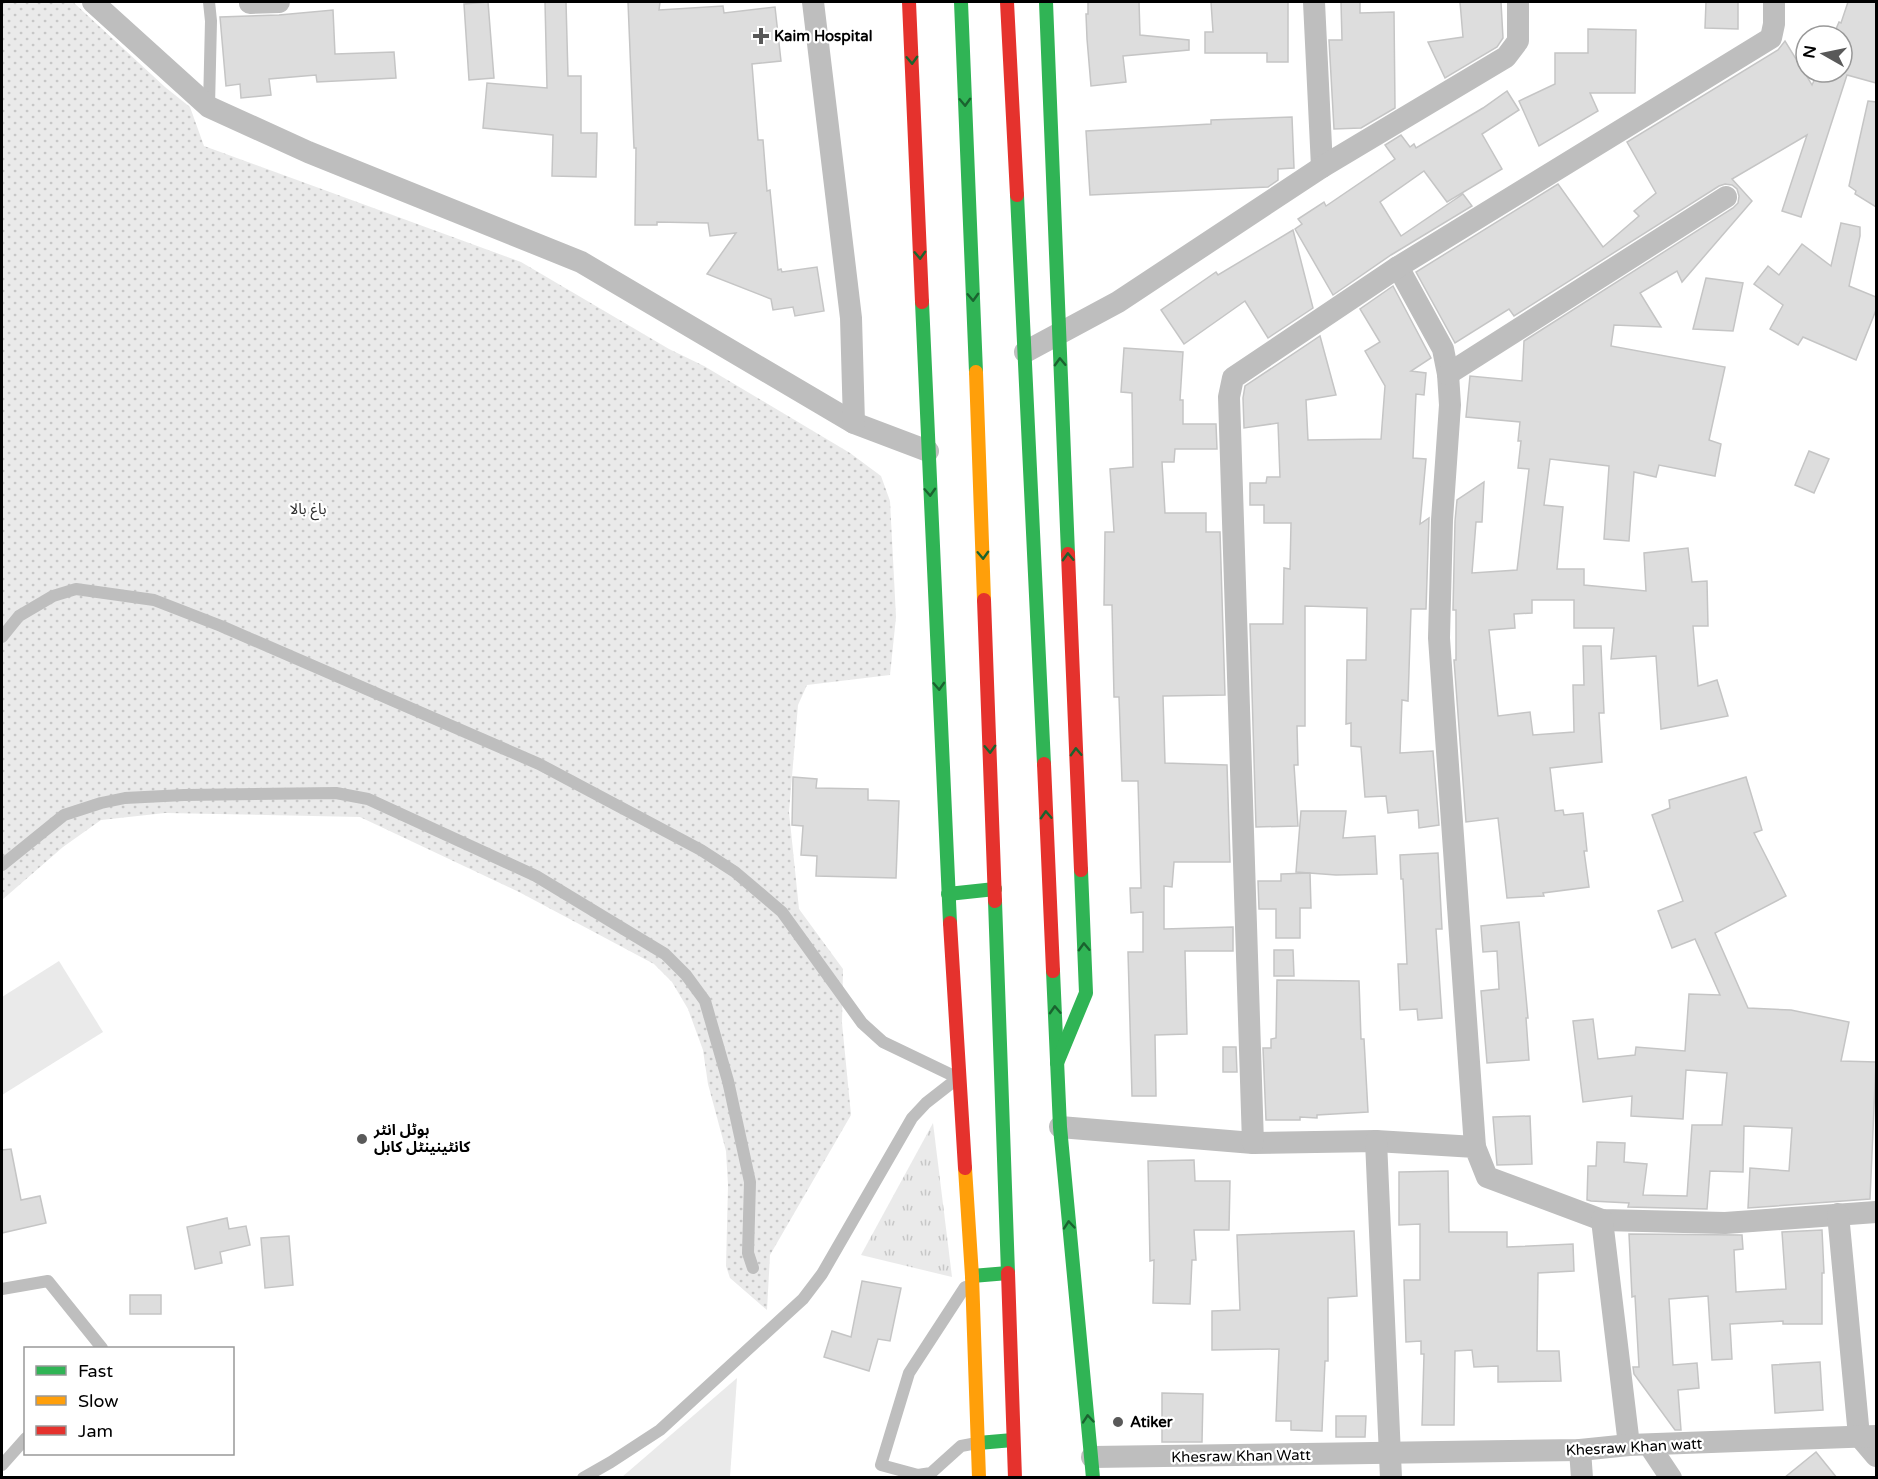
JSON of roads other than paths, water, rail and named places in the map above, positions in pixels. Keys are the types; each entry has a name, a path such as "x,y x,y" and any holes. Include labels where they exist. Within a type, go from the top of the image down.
{"main road":[{"path":"909,2 948,894 972,1276 979,1478"},
{"path":"961,2 968,22 1015,1478"},
{"path":"1007,2 1002,20 1025,352 1060,1127 1092,1467"},
{"path":"1046,2 1086,993 1057,1063"},
{"path":"948,894 995,889"},
{"path":"972,1276 1008,1273"},
{"path":"978,1443 1013,1440"}],"street":[{"path":"93,2 209,107 308,152 581,262 854,423 928,451"},
{"path":"250,3 279,2"},
{"path":"813,2 851,318 854,423"},
{"path":"1314,2 1322,167"},
{"path":"1025,352 1118,302 1322,167 1506,57 1518,41 1518,2"},
{"path":"1252,1143 1229,397 1233,378 1398,267 1771,38 1774,24 1774,2"},
{"path":"1448,374 1726,197"},
{"path":"1398,267 1443,349 1448,374 1450,405 1442,520 1440,638 1474,1147 1487,1177 1602,1220 1725,1223 1876,1212"},
{"path":"1060,1127 1252,1143 1376,1141 1474,1147"},
{"path":"1376,1141 1391,1478"},
{"path":"1838,1214 1868,1436 1876,1456"},
{"path":"1602,1220 1639,1445 1671,1478"},
{"name":"Khesraw Khan watt","path":"1390,1454 1580,1450 1639,1445 1868,1436"},
{"path":"1580,1450 1582,1478"},
{"name":"Khesraw Khan Watt","path":"1092,1467 1390,1454"}],"lane":[{"path":"209,2 211,21 209,107"},
{"path":"2,637 20,616 53,596 76,589 154,600 207,619 539,764 701,850 735,872 782,912 862,1023 883,1042 958,1078 926,1103 912,1118 822,1274 803,1299 660,1430 583,1478"},
{"path":"2,866 64,815 101,803 124,798 184,795 336,793 368,799 536,876 666,954 686,975 705,1001 728,1081 750,1182 748,1253 753,1268"},
{"path":"972,1276 909,1373 882,1465 918,1476 931,1473 961,1446 978,1443"},
{"path":"2,1289 48,1281 101,1347"},
{"path":"2,1465 24,1440"}],"place":[{"name":"Kaim Hospital","path":"761,36"},
{"name":"ہوٹل انٹر کانٹینینٹل کابل","path":"362,1139"},
{"name":"Atiker","path":"1118,1422"}],"park label":[{"name":"باغ بالا","path":"308,509"}]}
